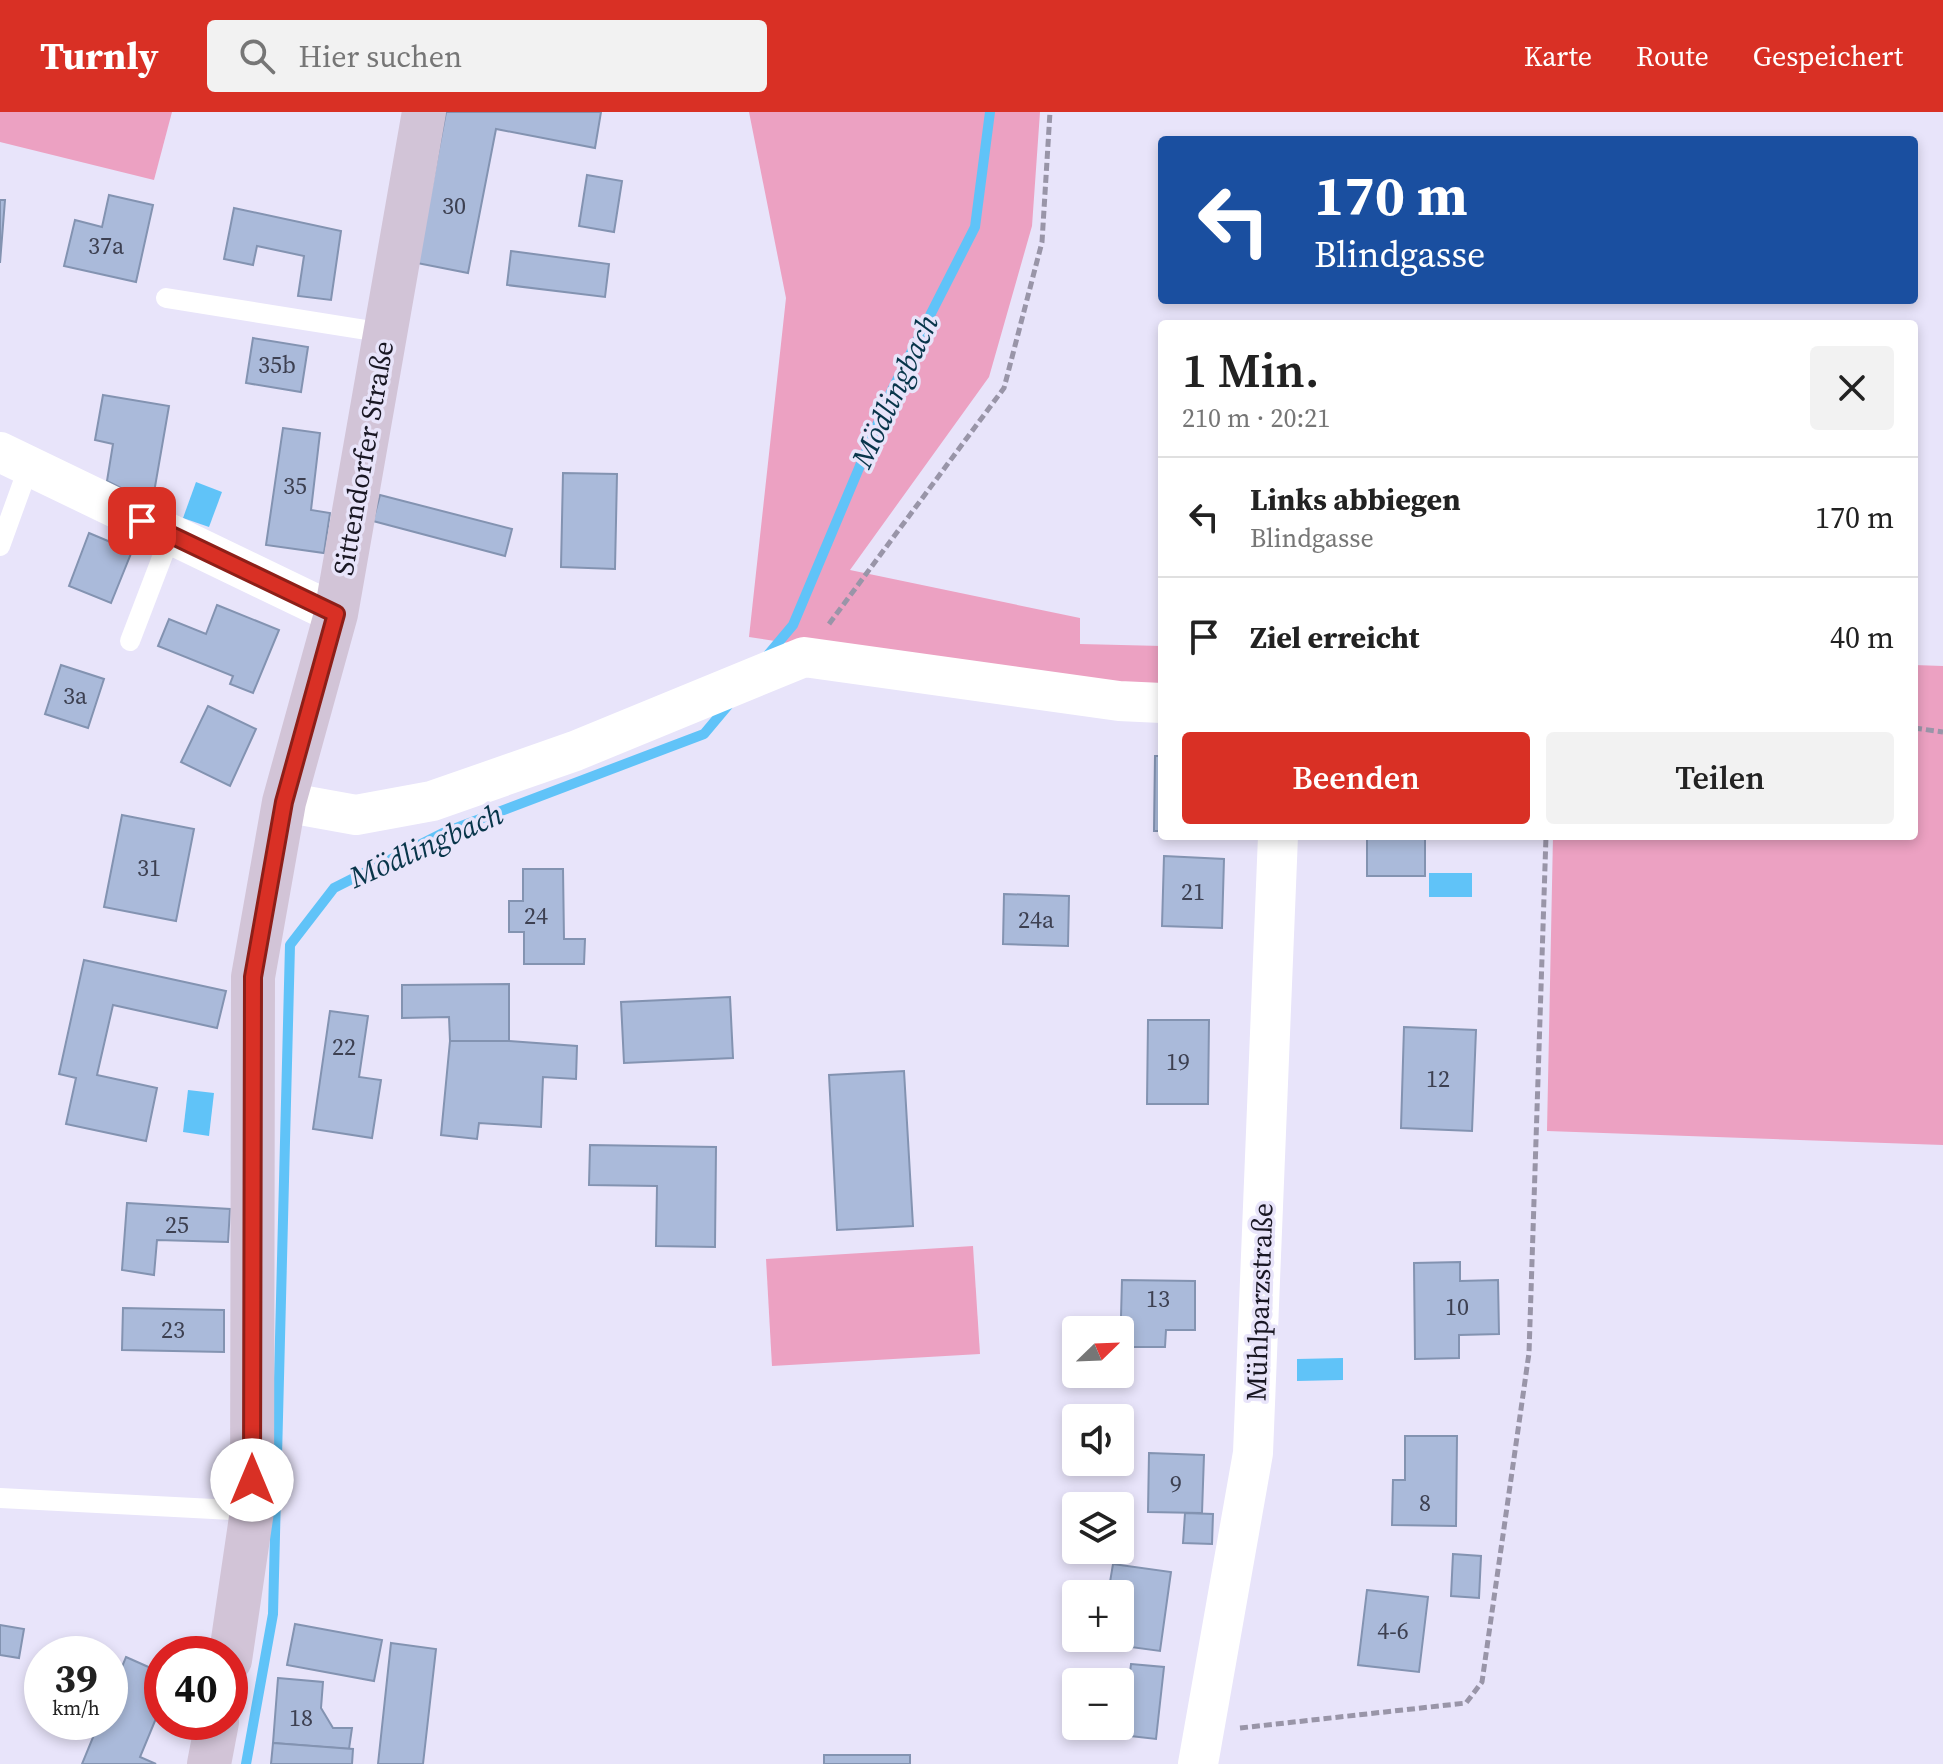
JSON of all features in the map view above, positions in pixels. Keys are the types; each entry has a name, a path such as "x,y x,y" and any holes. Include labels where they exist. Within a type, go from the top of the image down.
{"street":[{"name":"Sittendorfer Straße","path":"234,1636 252,1511 253,977 284,802 336,614 424,112"},
{"path":"14,459 336,614"},
{"path":"284,802 356,815 432,801 575,751 793,663 1119,701 1158,703"},
{"name":"Mühlparzstraße","path":"1200,1748 1253,1453 1278,840"},
{"path":"209,1764 214,1740"}],"lane":[{"path":"166,298 385,333"},
{"path":"0,546 14,459"},
{"path":"130,641 171,534"},
{"path":"0,1498 252,1511"}],"path":[{"path":"793,663 1004,388 1042,242 1050,112"},
{"path":"1918,729 1943,732"},
{"path":"1200,1748 1466,1703 1482,1682 1529,1353 1546,840"}],"shaded area":[{"path":"0,112 172,112 154,180 0,142"},
{"path":"749,112 1040,112 1032,226 989,377 850,570 1080,618 1080,644 1158,646 1158,691 1074,687 749,637 786,298"},
{"path":"1918,665 1943,666 1943,1145 1547,1131 1553,840 1918,840"},
{"path":"973,1246 980,1354 772,1366 766,1259"}],"water":[{"path":"196,482 222,492 209,527 183,518"},
{"path":"1429,873 1472,873 1472,897 1429,897"},
{"path":"188,1090 214,1093 209,1136 183,1132"},
{"path":"1343,1358 1343,1380 1297,1381 1297,1359"}],"building":[{"path":"446,112 601,112 595,148 496,129 468,273 417,263"},
{"path":"587,175 622,181 614,232 579,226"},
{"path":"109,195 153,205 136,282 64,266 75,220 102,227"},
{"path":"0,200 5,200 0,263"},
{"path":"234,208 341,231 331,300 298,296 304,256 257,246 253,265 224,259"},
{"path":"511,251 609,264 605,297 507,285"},
{"path":"253,338 308,347 301,392 246,383"},
{"path":"103,395 169,406 152,504 107,481 113,444 95,440"},
{"path":"283,428 320,433 311,510 330,513 324,553 266,545"},
{"path":"563,473 617,474 615,569 561,567"},
{"path":"380,495 512,529 505,556 373,521"},
{"path":"89,533 132,551 111,603 69,586"},
{"path":"217,605 279,630 253,693 230,684 233,676 158,646 169,619 206,634"},
{"path":"61,665 104,679 88,728 45,714"},
{"path":"208,706 256,729 230,786 181,762"},
{"path":"1155,756 1158,756 1158,831 1154,831"},
{"path":"122,815 194,829 176,921 104,907"},
{"path":"1367,840 1425,840 1425,876 1367,876"},
{"path":"1164,856 1224,859 1222,928 1162,926"},
{"path":"523,869 563,869 564,939 585,939 584,964 524,964 524,932 509,932 509,901 523,901"},
{"path":"1004,894 1069,896 1068,946 1003,944"},
{"path":"84,960 226,991 217,1028 113,1005 97,1075 157,1088 146,1141 66,1124 76,1078 59,1074"},
{"path":"509,984 509,1041 450,1041 449,1017 402,1018 402,985"},
{"path":"730,997 733,1058 624,1063 621,1002"},
{"path":"330,1011 368,1016 359,1077 381,1080 372,1138 313,1129"},
{"path":"1148,1020 1209,1020 1208,1104 1147,1104"},
{"path":"1404,1027 1476,1030 1472,1131 1401,1128"},
{"path":"450,1041 577,1046 576,1079 543,1077 541,1127 479,1123 477,1139 441,1135"},
{"path":"904,1071 913,1226 837,1230 829,1075"},
{"path":"590,1145 716,1147 715,1247 656,1246 657,1186 589,1185"},
{"path":"127,1203 230,1209 228,1242 157,1240 154,1275 122,1270"},
{"path":"1460,1262 1460,1281 1498,1280 1499,1334 1459,1335 1459,1358 1415,1359 1414,1263"},
{"path":"1122,1280 1195,1281 1195,1330 1166,1330 1165,1347 1134,1347 1134,1316 1121,1316"},
{"path":"123,1308 224,1310 224,1352 122,1350"},
{"path":"1405,1436 1457,1436 1456,1526 1392,1525 1393,1480 1405,1480"},
{"path":"1149,1453 1204,1455 1202,1513 1148,1512"},
{"path":"1185,1513 1213,1514 1212,1544 1183,1543"},
{"path":"1453,1554 1481,1556 1479,1598 1451,1596"},
{"path":"1113,1564 1171,1572 1160,1651 1134,1647 1134,1580 1110,1580"},
{"path":"1367,1590 1428,1597 1419,1672 1358,1665"},
{"path":"295,1624 382,1640 374,1681 287,1665"},
{"path":"0,1625 24,1629 19,1658 0,1655"},
{"path":"391,1643 436,1649 423,1764 378,1764"},
{"path":"128,1658 144,1665 144,1740 147,1740 140,1757 156,1764 82,1764 92,1740 128,1740"},
{"path":"1131,1664 1164,1667 1156,1739 1134,1736 1134,1668 1131,1668"},
{"path":"278,1678 323,1682 321,1708 333,1728 352,1728 349,1749 273,1743"},
{"path":"273,1743 353,1749 352,1764 271,1764"},
{"path":"824,1755 910,1755 910,1764 824,1764"}],"waterway":[{"name":"Mödlingbach","path":"767,656 793,625 891,392 975,227 990,112"},
{"name":"Mödlingbach","path":"246,1764 273,1614 290,945 334,888 443,833 704,734 730,703"}],"route":[{"path":"142,521 336,614 284,802 253,977 252,1480"}]}
